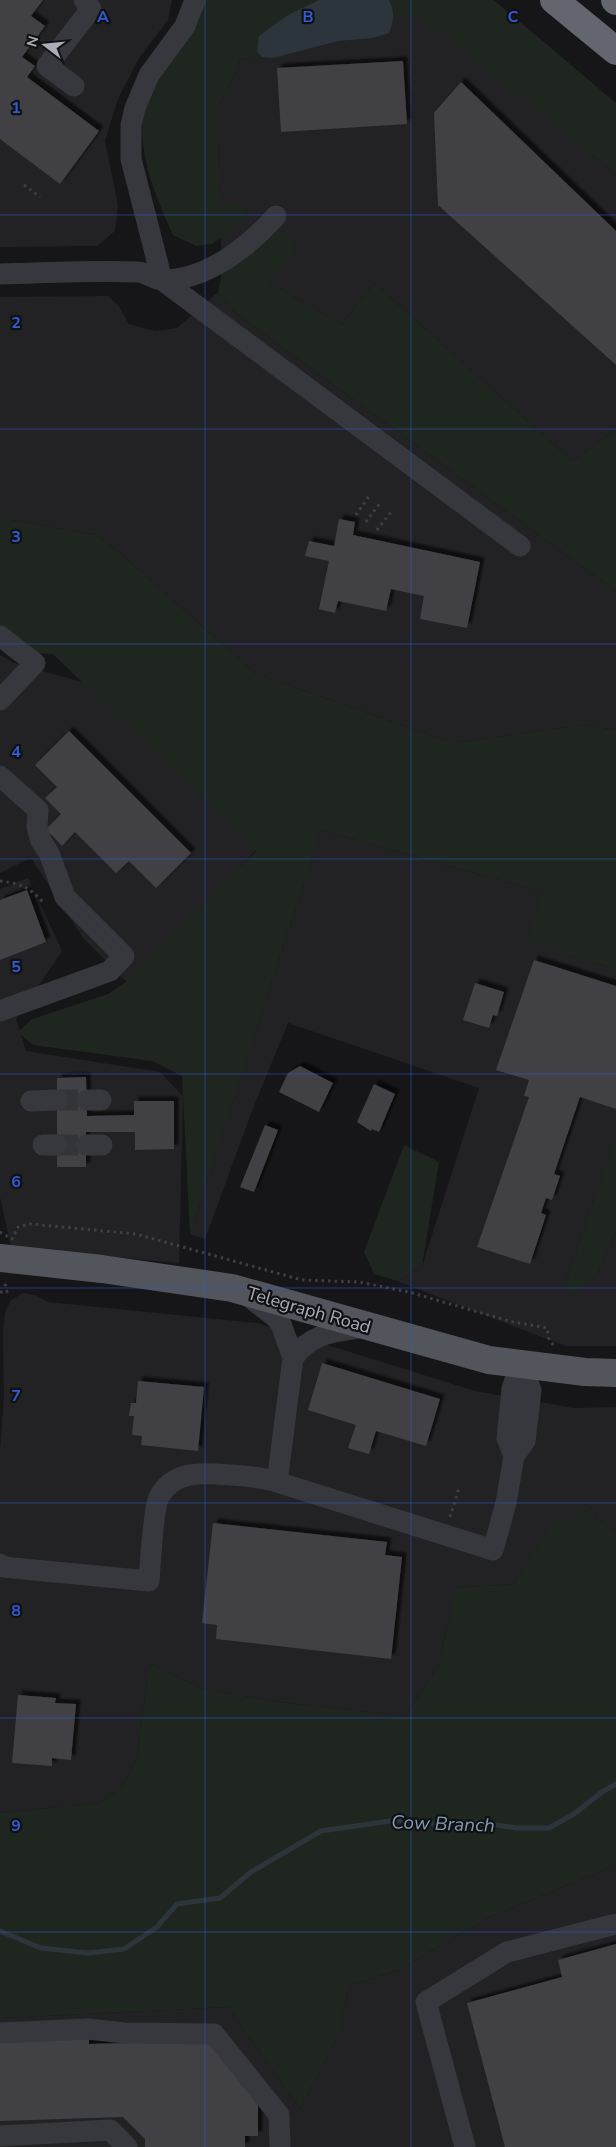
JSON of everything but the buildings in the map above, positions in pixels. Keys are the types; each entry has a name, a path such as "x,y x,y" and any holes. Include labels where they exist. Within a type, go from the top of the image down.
{"highway":[{"path":"554,0 616,51"}],"main road":[{"name":"Telegraph Road","path":"0,1258 158,1276 240,1289 489,1360 586,1372 616,1373"}],"street":[{"path":"74,86 47,66 91,9 84,0"},
{"path":"162,280 131,158 131,125 135,108 149,75 185,26 195,0"},
{"path":"162,280 197,274 219,264 239,250 276,216"},
{"path":"0,274 140,272 162,280 520,546"},
{"path":"0,636 35,663 1,696"},
{"path":"0,776 38,810 37,827 39,834 49,853 65,897 124,956 110,971 0,1011"},
{"path":"31,1101 57,1100"},
{"path":"240,1289 278,1320 284,1329 292,1358 276,1482"},
{"path":"292,1358 306,1343 316,1337 368,1326"},
{"path":"1,1566 149,1581 158,1498 171,1484 185,1476 201,1472 262,1478 493,1550 506,1503 514,1456 524,1441 531,1390 520,1364"},
{"path":"465,2147 426,2002 507,1952 616,1924"},
{"path":"0,2033 88,2029 125,2033 214,2034 280,2115 280,2147"},
{"path":"0,2136 110,2130 127,2147"}],"path":[{"path":"24,185 40,197"},
{"path":"356,515 370,495"},
{"path":"366,522 380,503"},
{"path":"377,530 392,511"},
{"path":"0,881 27,887 42,902"},
{"path":"0,1232 12,1239 18,1227 30,1224 136,1234 302,1280 359,1282 403,1291 509,1322 547,1328 550,1342 560,1348"},
{"path":"0,1292 7,1292"},
{"path":"445,1535 459,1488"}],"shaded area":[{"path":"0,0 172,0 168,20 139,58 118,99 105,141 118,205 115,231 97,246 0,247"},
{"path":"204,0 494,0 616,103 616,174 418,15 240,60 237,70 217,108 220,203 248,206 236,227 212,244 196,246 173,235 160,206 150,176 143,146 142,130 143,114 152,87"},
{"path":"319,0 389,0 393,16 389,33 373,38 338,41 273,58 262,57 257,51 259,36 288,15"},
{"path":"419,14 616,174 616,430 572,461 374,283 342,325 269,283 222,272 217,108 237,70 240,60"},
{"path":"277,231 292,235 294,254 269,283 342,325 374,283 572,461 616,430 616,591 237,314 218,292 222,272"},
{"path":"218,292 237,314 616,591 616,730 584,725 453,743 256,674 122,555 96,535 0,518 0,297 108,296 118,305 129,324 155,331 177,328"},
{"path":"0,518 96,535 122,555 256,674 453,743 584,725 616,730 616,969 526,942 543,892 321,830 190,1234 182,1076 152,1061 33,1045 18,1032 32,1019 108,994 126,982 256,851 53,654 37,653 0,627"},
{"path":"0,655 14,663 107,689 264,841 132,987 83,938 31,858 0,873"},
{"path":"321,830 543,892 527,942 616,969 616,1136 565,1284 598,1273 616,1231 616,1346 565,1346 397,1281 422,1266 479,1088 288,1023 252,1111 205,1239 190,1234"},
{"path":"28,878 62,951 16,1019 26,1051 160,1072 183,1096 179,1263 11,1247 0,1197 0,889"},
{"path":"616,1136 616,1231 598,1273 574,1294 565,1284"},
{"path":"404,1145 439,1162 422,1266 397,1281 374,1274 364,1252"},
{"path":"23,1293 35,1295 48,1302 257,1323 475,1391 574,1408 616,1407 616,1532 595,1518 593,1508 553,1526 513,1584 456,1588 438,1667 406,1716 270,1701 201,1688 149,1664 137,1758 122,1787 101,1803 0,1813 0,1449 4,1397 3,1333 5,1312 11,1300"},
{"path":"593,1508 595,1518 616,1532 616,1865 489,1917 398,1970 348,1986 340,2031 300,2109 228,2007 0,2018 0,1813 101,1803 122,1787 137,1758 149,1664 201,1688 270,1701 406,1716 438,1667 456,1588 513,1584 553,1525"},
{"path":"616,1865 616,2147 0,2147 0,2018 228,2007 300,2109 340,2031 348,1986 398,1970 489,1917"}],"waterway":[{"name":"Cow Branch","path":"0,1931 41,1948 88,1953 124,1949 157,1927 177,1904 220,1898 251,1872 321,1831 397,1820 438,1824 478,1822 516,1828 549,1828 574,1814 602,1792 616,1784"}],"tunnel":[{"path":"57,1100 87,1100"},
{"path":"57,1145 86,1145"}]}
